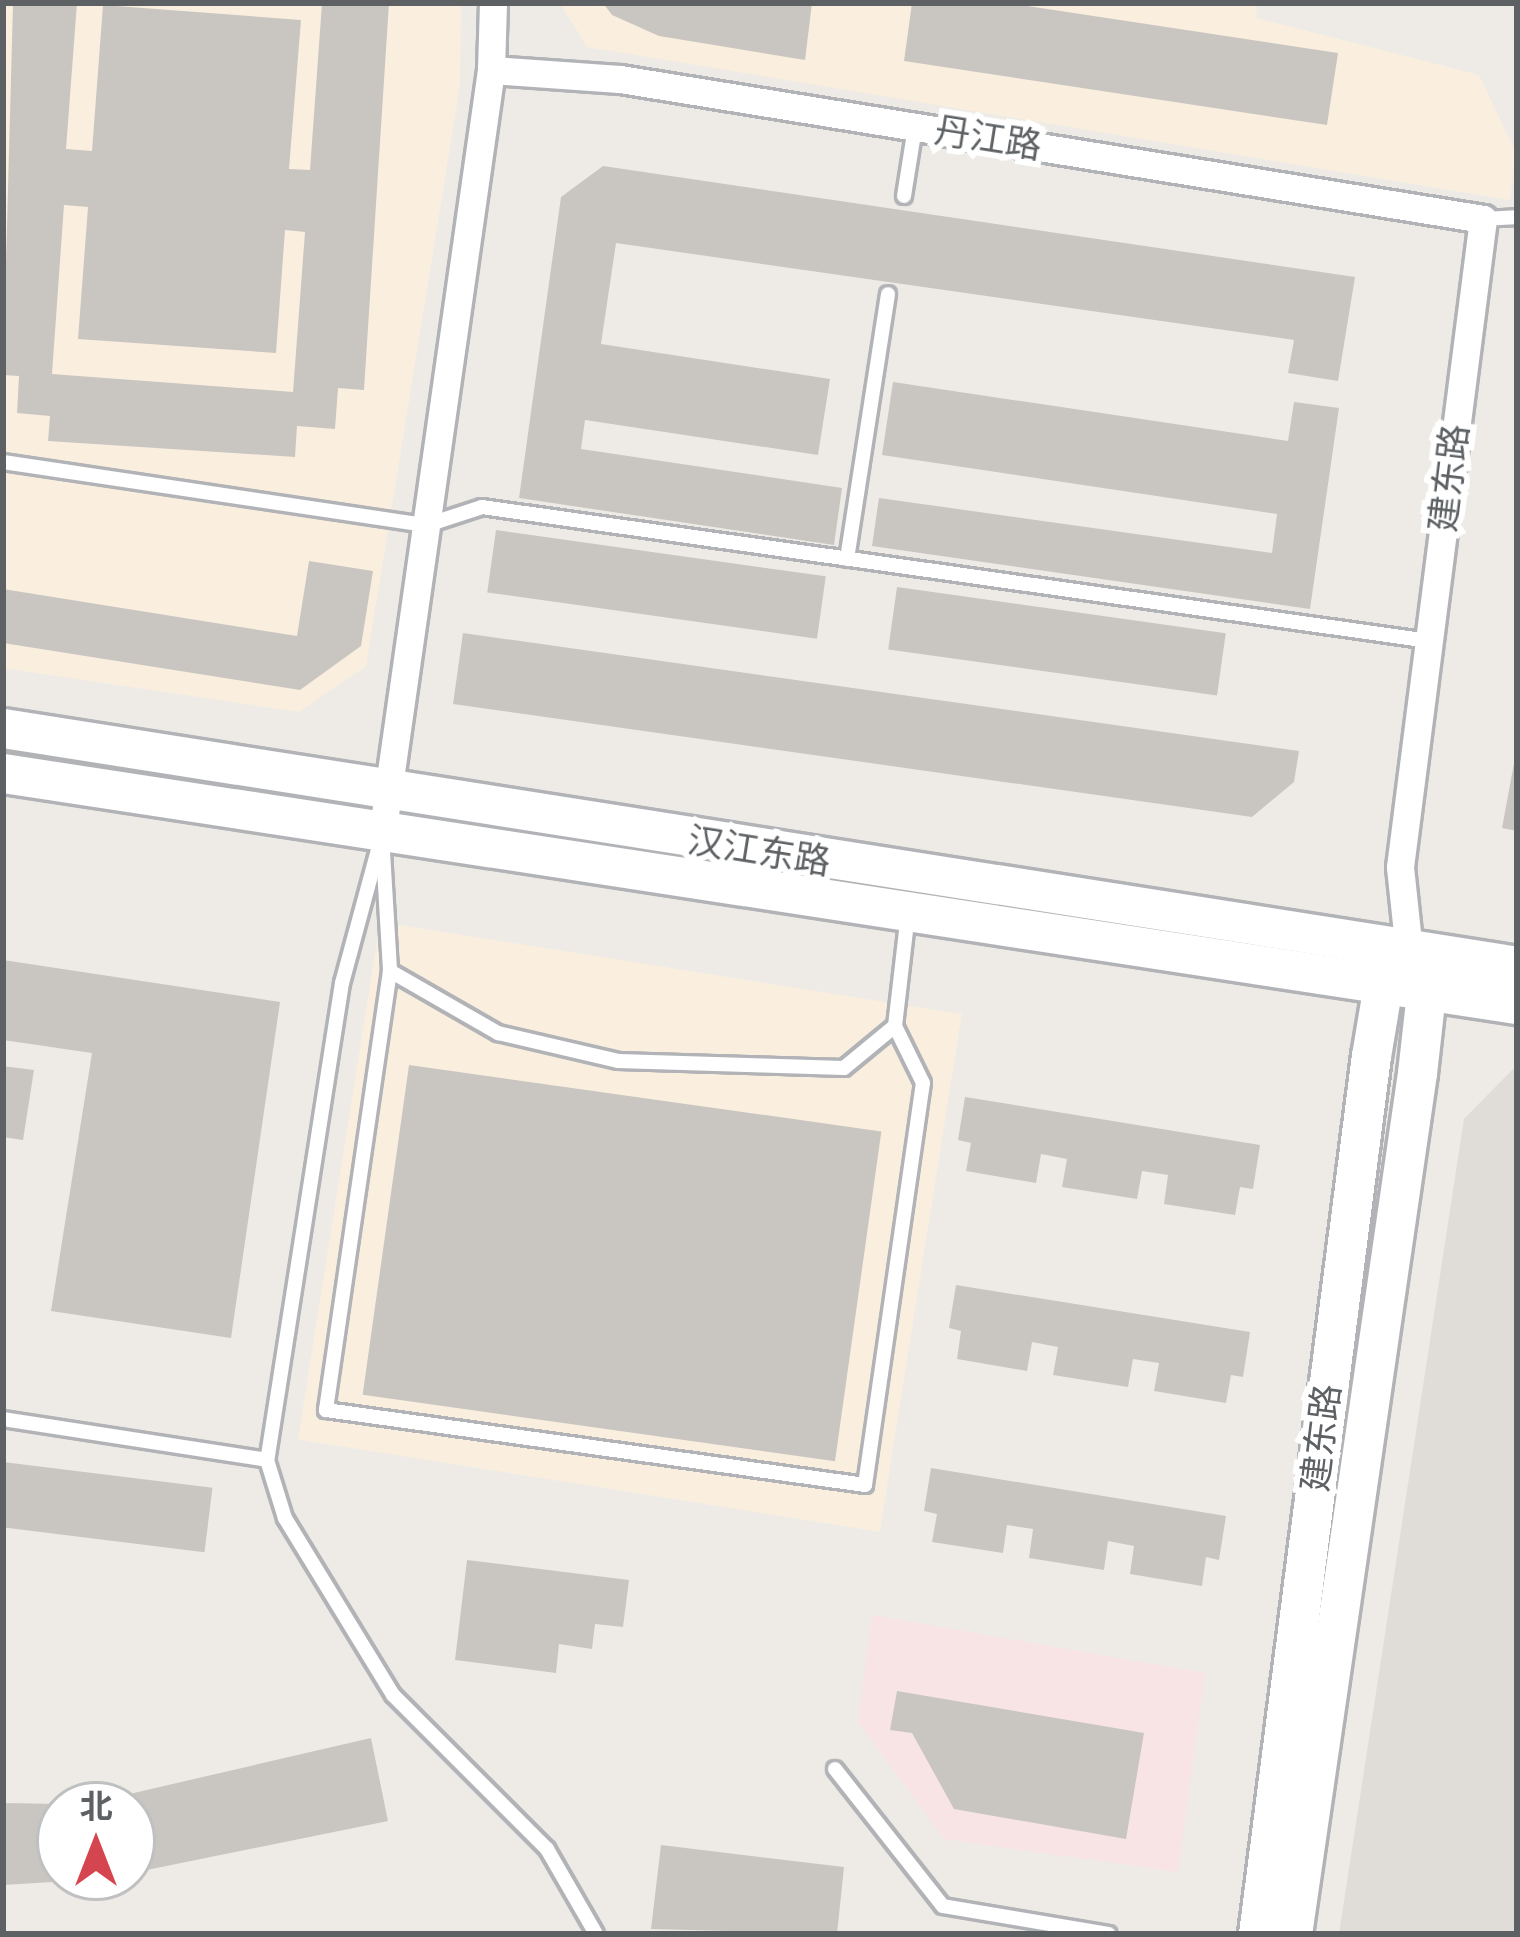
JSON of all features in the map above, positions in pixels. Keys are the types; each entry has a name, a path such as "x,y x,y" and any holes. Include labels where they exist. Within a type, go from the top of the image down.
{"street":[{"path":"382,836 491,70 493,3"},
{"name":"丹江路","path":"491,70 620,80 1483,219"},
{"name":"建东路","path":"1292,1934 1426,993 1409,951 1400,867 1483,219"},
{"name":"汉江东路","path":"3,728 1517,965"},
{"name":"汉江东路","path":"3,773 1382,990 1517,1004"},
{"name":"建东路","path":"1258,1934 1382,990 1409,951"}],"lane":[{"path":"904,196 915,127"},
{"path":"1483,219 1517,217"},
{"path":"847,559 889,294"},
{"path":"3,462 427,525 482,507 1429,641"},
{"path":"382,836 390,971 326,1410 865,1485 923,1083 895,1026 908,914"},
{"path":"382,836 342,983 267,1460 285,1519 393,1694 547,1849 596,1934"},
{"path":"390,971 498,1033 618,1061 844,1068 895,1026"},
{"path":"3,1419 267,1460"},
{"path":"835,1769 943,1906 1108,1934"}],"shaded area":[{"path":"3,3 461,3 460,85 366,666 299,712 3,668"},
{"path":"560,3 1257,3 1256,18 1479,75 1516,153 1510,200 587,47"},
{"path":"380,922 962,1014 880,1532 298,1440"},
{"path":"1517,1065 1517,1934 1339,1934 1464,1119"},
{"path":"872,1615 1205,1673 1178,1872 944,1839 858,1722"}],"building":[{"path":"13,3 77,3 66,149 92,151 103,5 301,20 289,169 310,170 322,3 389,3 364,390 338,388 335,429 297,426 295,457 48,441 50,416 17,413 19,376 3,375","holes":["64,205 88,207 78,339 276,353 285,230 305,232 293,392 52,374"]},
{"path":"603,3 812,3 805,60 659,36 612,15"},
{"path":"912,3 1008,3 1338,53 1327,125 904,61"},
{"path":"603,166 1355,277 1338,381 1288,373 1294,340 616,243 601,344 830,379 818,455 585,420 581,449 842,488 834,545 519,498 561,197"},
{"path":"893,382 1288,441 1294,402 1339,408 1310,609 872,546 879,498 1272,553 1277,514 882,455"},
{"path":"496,530 826,576 817,639 487,592"},
{"path":"309,561 373,571 361,646 300,690 3,643 3,589 297,636"},
{"path":"897,587 1226,633 1217,696 888,649"},
{"path":"463,633 1299,751 1294,782 1252,817 453,704"},
{"path":"1517,747 1517,831 1502,828"},
{"path":"3,960 280,1002 231,1338 51,1311 92,1053 3,1040"},
{"path":"409,1065 881,1131 835,1461 363,1395"},
{"path":"3,1066 34,1070 23,1140 3,1137"},
{"path":"965,1097 1260,1145 1253,1189 1240,1187 1235,1215 1164,1204 1168,1175 1142,1171 1137,1199 1062,1187 1067,1159 1041,1154 1036,1183 966,1171 971,1143 958,1140"},
{"path":"956,1285 1250,1332 1243,1377 1231,1375 1226,1403 1154,1391 1159,1363 1133,1359 1128,1387 1053,1375 1058,1347 1032,1342 1027,1371 957,1359 961,1331 949,1328"},
{"path":"3,1462 212,1488 205,1552 3,1527"},
{"path":"931,1468 1226,1516 1219,1560 1206,1557 1202,1586 1130,1574 1134,1546 1108,1541 1104,1570 1029,1558 1033,1529 1007,1525 1003,1553 932,1542 937,1514 924,1511"},
{"path":"467,1560 629,1580 623,1627 595,1624 592,1649 559,1644 556,1673 455,1660"},
{"path":"897,1691 1144,1733 1126,1839 954,1809 912,1733 890,1730"},
{"path":"371,1738 388,1821 156,1868 156,1788"},
{"path":"3,1803 36,1804 36,1883 3,1885"},
{"path":"661,1845 844,1867 837,1934 651,1929"}]}
